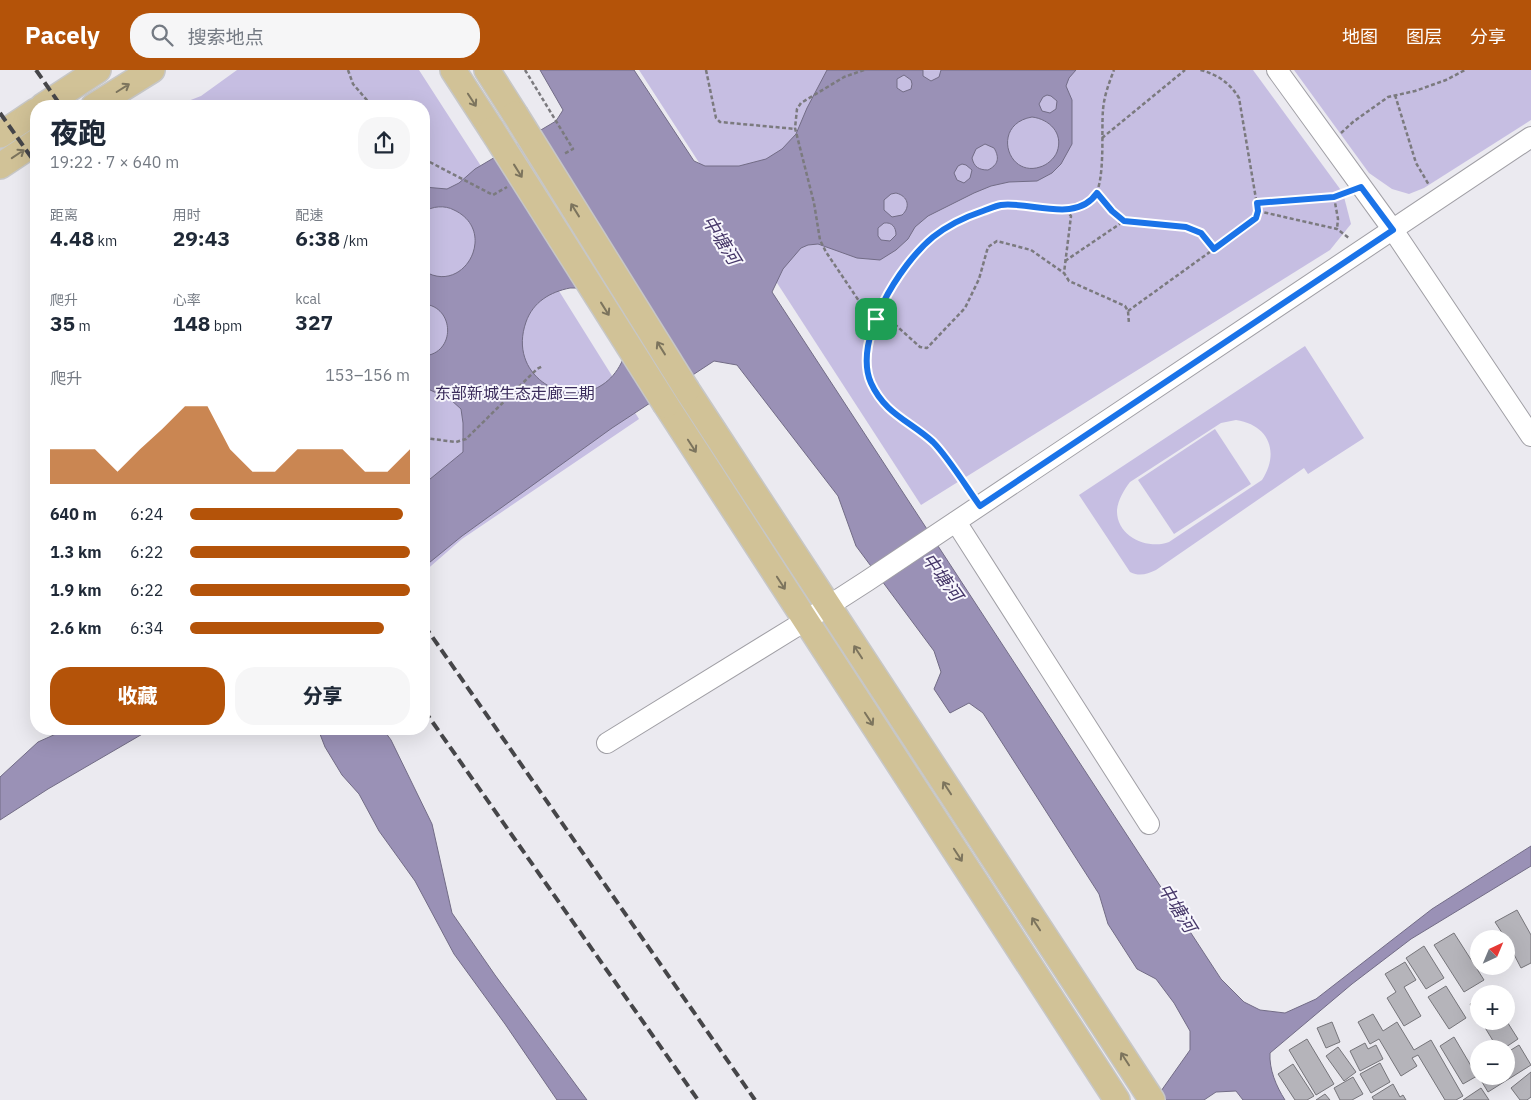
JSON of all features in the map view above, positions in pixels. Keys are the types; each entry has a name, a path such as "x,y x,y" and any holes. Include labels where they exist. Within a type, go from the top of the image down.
{"main road":[{"path":"53,100 98,70"},
{"path":"104,100 152,70"},
{"path":"453,70 805,621 1117,1100"},
{"path":"486,70 686,390 1152,1100"},
{"path":"0,135 30,115"},
{"path":"0,166 30,146"}],"street":[{"path":"1276,70 1393,230 1531,436"},
{"path":"607,743 867,581 1531,137"},
{"path":"954,523 1149,824"}],"path":[{"path":"348,70 353,84 367,100"},
{"path":"525,70 549,110"},
{"path":"706,70 716,118 720,122 796,129"},
{"path":"864,70 844,77 801,103 797,109 796,129 814,203 820,240 861,304 876,319"},
{"path":"980,506 934,443 895,414 879,396 867,372 866,358 869,340 876,319 902,271 932,238 958,220 1001,205 1065,210 1082,206 1092,201 1097,193 1101,175 1103,108 1107,87 1114,70"},
{"path":"1102,138 1185,70"},
{"path":"1128,311 1256,218 1258,211 1257,203 1239,98 1217,75 1200,70"},
{"path":"1330,144 1353,122 1388,97 1414,91 1446,80 1465,70"},
{"path":"1395,95 1416,163 1438,200"},
{"path":"430,163 458,176"},
{"path":"1257,203 1334,197 1361,187"},
{"path":"1097,193 1112,211 1124,221 1186,227 1201,233 1214,249"},
{"path":"1334,197 1338,229"},
{"path":"1064,273 1071,216 1065,210"},
{"path":"1258,211 1338,229 1364,250"},
{"path":"1065,261 1124,221"},
{"path":"880,311 920,346 927,348 965,308 979,279 988,247 997,240 1031,250 1064,273 1070,281 1125,306 1128,311 1128,324"},
{"path":"430,439 461,442 466,439 537,369 543,366"}],"green space":[{"name":"东部新城生态走廊三期","path":"237,70 419,70 639,419 462,539 430,567 430,100 191,100 201,96"},
{"path":"639,70 1253,70 1343,193 1351,224 1330,250 921,505"},
{"path":"1294,70 1531,70 1531,120 1424,188 1409,194 1392,189 1369,173"},
{"path":"1305,346 1364,438 1308,474 1304,468 1150,573 1137,574 1130,572 1079,495","holes":["1236,420 1257,428 1268,441 1270,460 1262,480 1169,542 1161,544 1143,543 1122,528 1117,510 1122,495 1130,482 1221,423"]},
{"path":"1215,429 1251,484 1174,534 1138,480"}],"water":[{"name":"中塘河","path":"540,70 634,70 694,161 705,166 739,166 766,159 782,149 796,134 827,70 923,70 923,76 931,81 939,77 941,70 1076,70 1069,78 1066,86 1072,100 1072,144 1061,164 1052,173 1037,181 1009,182 991,186 928,216 915,227 908,239 896,250 880,260 857,258 818,244 808,245 801,248 783,269 772,292 1221,979 1244,1002 1260,1010 1285,1013 1316,999 1432,909 1531,846 1531,866 1411,939 1352,984 1270,1053 1274,1077 1285,1100 1243,1100 1236,1091 1216,1092 1204,1100 1153,1100 1190,1050 1190,1031 1174,1003 1156,979 1137,969 1108,924 1099,894 983,713 969,703 950,713 934,689 941,672 934,651 856,546 838,496 737,365 714,361 612,428 462,536 430,562 430,479 463,452 463,423 461,409 451,400 430,390 430,354 442,347 448,330 442,313 430,306 430,273 439,276 452,275 463,268 471,258 475,245 474,232 467,220 447,207 430,209 430,188 447,189 459,183 475,169 556,121 563,110","holes":["904,75 911,80 911,89 903,92 897,88 897,79","1051,96 1057,101 1056,109 1050,113 1042,111 1039,104 1043,97","1032,117 1038,118 1054,128 1059,145 1056,155 1045,165 1028,168 1019,165 1012,158 1008,149 1008,139 1011,129 1019,122","985,144 994,148 997,155 997,161 994,166 988,170 977,167 972,158 976,149","966,165 972,170 970,178 964,183 957,180 954,173 958,166","891,194 900,194 906,199 907,209 902,215 892,217 884,210 884,200","884,223 889,223 894,227 896,235 890,241 881,240 878,236 878,228","570,288 581,288 626,351 614,374 597,388 578,393 558,390 541,381 528,366 522,346 526,322 533,309 549,295"]},
{"path":"54,735 141,735 48,789 0,820 0,777 38,742"},
{"path":"320,735 387,735 432,824 452,913 587,1100 557,1100 454,954 415,881 379,831 359,794 342,775 325,747"}],"building":[{"path":"1517,910 1531,935 1531,963 1521,968 1515,956 1515,930 1500,930 1495,922"},
{"path":"1454,933 1470,958 1470,975 1481,975 1484,980 1476,985 1470,985 1470,988 1464,992 1434,945"},
{"path":"1424,946 1444,978 1426,989 1406,958"},
{"path":"1405,962 1416,980 1404,987 1421,1016 1404,1026 1387,998 1396,992 1385,974"},
{"path":"1446,986 1466,1018 1449,1029 1428,997"},
{"path":"1373,1014 1383,1031 1397,1022 1414,1050 1431,1040 1463,1096 1456,1100 1445,1100 1418,1055 1412,1058 1417,1066 1401,1076 1379,1039 1370,1044 1358,1022"},
{"path":"1332,1022 1340,1042 1326,1048 1317,1028"},
{"path":"1486,1030 1512,1030 1518,1039 1515,1041 1493,1040"},
{"path":"1454,1037 1470,1064 1470,1080 1463,1084 1440,1046"},
{"path":"1307,1039 1334,1084 1316,1095 1289,1050"},
{"path":"1365,1043 1368,1049 1376,1045 1383,1059 1360,1071 1350,1051"},
{"path":"1519,1045 1531,1065 1515,1075 1515,1047"},
{"path":"1338,1047 1356,1072 1344,1081 1326,1056"},
{"path":"1380,1063 1390,1082 1371,1093 1360,1074"},
{"path":"1293,1064 1314,1096 1307,1100 1295,1100 1278,1074"},
{"path":"1531,1072 1531,1097 1527,1100 1520,1100 1511,1088"},
{"path":"1353,1077 1363,1094 1352,1100 1340,1100 1334,1088"},
{"path":"1393,1084 1400,1097 1403,1095 1406,1100 1374,1100 1372,1097"},
{"path":"1484,1085 1499,1085 1488,1092"},
{"path":"1481,1088 1489,1100 1463,1100"},
{"path":"1325,1094 1330,1100 1316,1100"}],"railway":[{"path":"36,70 57,100"},
{"path":"0,113 30,156"},
{"path":"430,634 755,1100"},
{"path":"430,719 698,1100"}],"route":[{"path":"1361,187 1393,230 980,506 934,443 900,419 879,396 871,383 867,372 866,358 869,340 876,319 902,271 932,238 958,220 1001,205 1065,210 1082,206 1092,201 1097,193 1112,211 1124,221 1186,227 1201,233 1214,249 1256,218 1258,211 1257,203 1334,197 1361,187"}]}
